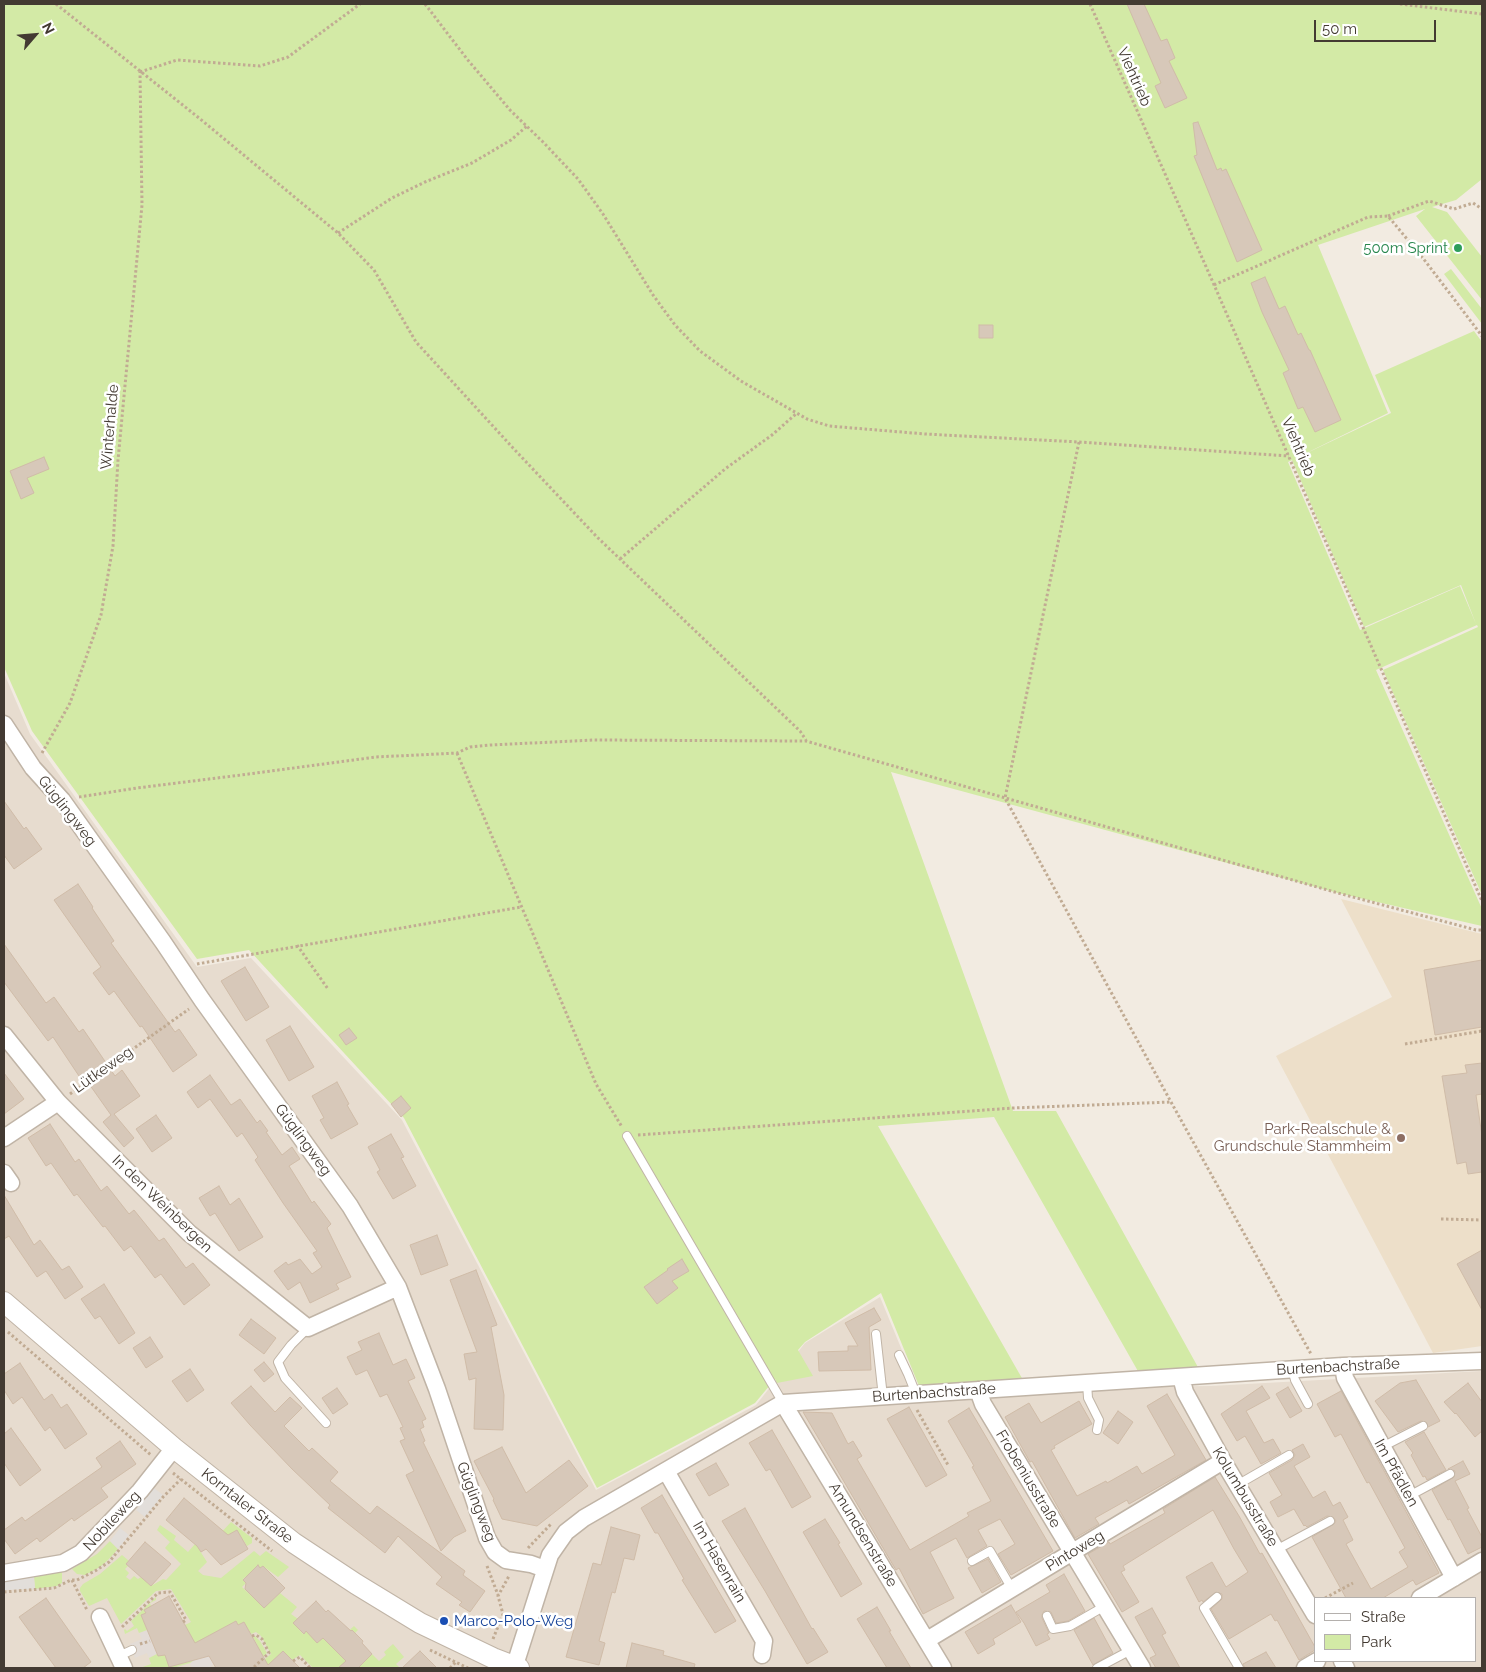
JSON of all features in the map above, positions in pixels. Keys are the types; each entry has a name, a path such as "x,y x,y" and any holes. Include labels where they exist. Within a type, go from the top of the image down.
{"street":[{"name":"Güglingweg","path":"4,724 33,768 62,800 181,967 202,1000 350,1206 398,1287 437,1389 487,1538 495,1552 506,1560 531,1564 545,1569"},
{"name":"In den Weinbergen","path":"4,1035 58,1102 189,1233 308,1328"},
{"name":"Lütkeweg","path":"4,1138 58,1102"},
{"path":"308,1328 398,1287"},
{"name":"Korntaler Straße","path":"4,1302 174,1448 294,1543 420,1623 516,1668"},
{"name":"Burtenbachstraße","path":"516,1668 550,1555 566,1532 584,1518 782,1403 1343,1366 1482,1361"},
{"name":"Im Pfädlen","path":"1343,1366 1345,1378 1454,1578"},
{"name":"Kolumbusstraße","path":"1181,1377 1185,1392 1223,1461 1314,1613"},
{"name":"Frobeniusstraße","path":"978,1390 983,1404 1142,1668"},
{"name":"Amundsenstraße","path":"782,1403 942,1668"},
{"name":"Nobileweg","path":"4,1573 63,1563 81,1553 114,1521 174,1448"},
{"name":"Pintoweg","path":"926,1640 1223,1461"},
{"name":"Im Hasenrain","path":"666,1470 764,1641 762,1655"},
{"path":"1422,1597 1482,1561"},
{"path":"100,1617 125,1658"}],"lane":[{"path":"627,1136 782,1403"},
{"path":"308,1328 278,1362 285,1378 326,1423"},
{"path":"876,1334 883,1397"},
{"path":"899,1355 916,1394"},
{"path":"1292,1370 1295,1380 1308,1404"},
{"path":"1087,1383 1088,1398 1099,1420 1097,1430"},
{"path":"1382,1447 1423,1426"},
{"path":"1237,1485 1289,1455"},
{"path":"1409,1496 1450,1474"},
{"path":"1276,1550 1330,1521"},
{"path":"972,1561 990,1551 1012,1588"},
{"path":"1217,1597 1204,1608 1239,1668"},
{"path":"1047,1616 1053,1629 1070,1626 1104,1606"},
{"path":"1097,1668 1131,1650"}],"path":[{"path":"56,4 199,118 338,233 374,270 416,342 597,537 800,732 806,741"},
{"path":"140,72 177,60 260,66 288,57 360,4"},
{"path":"425,4 510,110 578,179 603,214 653,295 675,325 700,351 734,376 807,419 829,426 925,434 1289,456"},
{"name":"Viehtrieb","path":"1090,4 1482,901"},
{"path":"1400,4 1482,14"},
{"name":"Winterhalde","path":"33,768 70,703 100,615 113,546 118,460 142,205 140,72"},
{"path":"338,233 392,198 472,163 511,140 527,126"},
{"path":"1214,285 1368,217 1388,216 1429,201 1454,209 1473,203 1482,209"},
{"path":"1388,216 1482,336"},
{"path":"620,559 725,469 772,435 797,413"},
{"path":"1078,442 1004,798 1313,1358 1316,1368"},
{"path":"62,800 137,788 376,757 457,753 470,747 491,745 594,740 806,741 1338,894 1482,930"},
{"path":"457,753 596,1084 627,1136 1013,1108 1171,1102"},
{"path":"181,967 297,945 521,907"},
{"path":"297,945 328,989"},
{"name":"Lütkeweg","path":"58,1102 202,1000"},
{"path":"1406,1044 1482,1031"},
{"path":"1442,1219 1482,1220"},
{"path":"916,1394 916,1406 948,1465"},
{"path":"63,1563 88,1612 100,1617"},
{"path":"1328,1597 1353,1583"},
{"path":"120,1629 158,1593 170,1592 186,1620 183,1622"},
{"path":"252,1636 256,1634 262,1639 269,1653 253,1668"},
{"path":"293,1661 300,1657 310,1668"},
{"path":"450,1668 456,1662"}],"shaded area":[{"path":"4,673 30,734 197,967 251,958 402,1120 596,1490 756,1405 805,1343 880,1297 918,1389 1211,1386 1482,1371 1482,1668 4,1668"},
{"name":"Park-Realschule & Grundschule Stammheim","path":"1341,899 1482,934 1482,1346 1433,1353 1276,1056 1392,997"},
{"path":"154,1488 163,1495 145,1517 136,1510"},
{"path":"120,1528 129,1535 118,1549 110,1541"},
{"path":"34,1576 35,1589 4,1590 4,1578"},
{"path":"147,1630 157,1654 149,1658 147,1653 135,1658 130,1644 142,1639 139,1633"},
{"path":"207,1651 213,1664 210,1668 192,1668 190,1663"}],"green space":[{"path":"4,4 1482,4 1482,179 1456,200 1432,207 1447,212 1482,257 1482,300 1416,216 1425,209 1318,245 1388,413 1295,459 1391,413 1375,375 1474,331 1482,342 1482,895 1383,670 1478,627 1477,625 1376,670 1482,909 1482,926 1338,893 891,772 1013,1111 1056,1111 1199,1369 1139,1373 994,1117 878,1126 1023,1380 919,1386 881,1293 805,1342 798,1350 813,1376 777,1383 775,1379 755,1403 597,1488 404,1118 249,950 197,959 32,731 4,667","holes":["1292,460 1364,627 1461,585 1476,624 1460,586 1360,630 1288,462"]},
{"path":"1451,269 1482,309 1482,324 1444,274"},
{"path":"231,1522 252,1538 252,1543 247,1546 237,1530 200,1551 207,1562 198,1571 203,1575 221,1578 254,1551 260,1556 266,1551 289,1567 278,1577 263,1566 253,1575 250,1573 243,1579 246,1583 242,1587 264,1608 280,1593 297,1607 291,1614 298,1619 294,1624 303,1634 306,1631 326,1640 342,1637 354,1626 358,1630 355,1633 351,1630 346,1635 346,1661 344,1663 349,1668 313,1668 300,1655 292,1660 283,1651 265,1668 254,1668 271,1654 261,1636 256,1632 251,1634 244,1622 238,1625 236,1621 214,1633 207,1651 190,1663 176,1668 140,1668 151,1664 149,1658 157,1654 158,1656 165,1654 169,1667 190,1661 185,1625 191,1622 171,1589 156,1591 121,1624 107,1598 89,1606 80,1591 83,1584 100,1574 122,1555 129,1561 125,1569 129,1573 126,1577 130,1580 134,1576 138,1579 141,1577 151,1586 163,1579 166,1580 181,1564 165,1548 170,1542 157,1530 160,1525 176,1536 174,1540 188,1552 195,1544 218,1536"},
{"path":"110,1541 118,1549 100,1567 85,1575 77,1574 72,1569 97,1554"},
{"path":"62,1572 62,1583 57,1586 35,1589 34,1577"},
{"path":"156,1597 156,1600 150,1603 151,1606 144,1610 146,1613 141,1615 147,1630 139,1633 137,1628 125,1634 125,1629 127,1631 134,1626 131,1621"},
{"path":"255,1636 267,1653 250,1668 235,1668 256,1657 259,1648 253,1637"},
{"path":"393,1644 404,1657 396,1664 400,1668 358,1668 372,1654 379,1661 386,1655 384,1652"}],"building":[{"path":"1127,4 1144,4 1161,41 1167,39 1175,58 1169,61 1187,98 1165,108 1155,86 1161,83"},
{"path":"1198,122 1217,170 1221,168 1222,171 1226,169 1262,250 1237,262 1194,156 1197,155 1193,123"},
{"path":"1265,277 1279,309 1285,306 1298,335 1301,333 1341,420 1315,432 1303,407 1298,409 1283,373 1289,370 1262,312 1251,283"},
{"path":"979,325 993,325 993,338 979,338"},
{"path":"44,457 49,469 27,478 34,493 21,499 10,471"},
{"path":"4,801 24,829 26,827 42,849 14,869 4,855"},
{"path":"78,884 114,941 111,943 175,1032 179,1029 197,1055 173,1072 142,1026 140,1027 114,991 109,995 93,973 101,967 54,900"},
{"path":"4,944 46,1003 54,997 79,1032 83,1029 115,1076 122,1070 140,1096 114,1114 134,1138 124,1147 103,1122 111,1115 82,1074 79,1076 53,1037 48,1041 4,982"},
{"path":"1482,960 1482,1027 1435,1035 1424,970"},
{"path":"245,967 269,1007 246,1021 221,981"},
{"path":"290,1026 314,1067 289,1081 266,1040"},
{"path":"349,1028 357,1038 346,1045 339,1035"},
{"path":"1482,1063 1482,1094 1476,1095 1482,1136 1482,1172 1468,1174 1466,1162 1457,1164 1442,1076 1467,1073 1465,1065"},
{"path":"4,1073 24,1099 4,1114"},
{"path":"210,1075 231,1105 240,1099 257,1123 260,1120 282,1155 292,1147 300,1159 289,1166 312,1203 314,1201 331,1224 327,1228 351,1277 336,1284 339,1289 310,1303 300,1282 288,1290 274,1271 286,1262 288,1265 300,1259 312,1274 322,1267 313,1253 317,1251 255,1160 258,1157 242,1133 237,1137 210,1099 198,1108 187,1092"},
{"path":"337,1082 358,1124 331,1139 320,1120 324,1118 312,1096"},
{"path":"401,1096 411,1108 401,1117 391,1104"},
{"path":"156,1115 172,1138 152,1152 136,1129"},
{"path":"50,1124 75,1162 79,1159 101,1191 107,1186 129,1214 134,1210 159,1241 164,1238 186,1268 193,1263 210,1285 184,1305 161,1274 155,1278 131,1246 124,1251 77,1194 74,1196 51,1163 46,1166 28,1138"},
{"path":"391,1134 404,1157 401,1158 416,1186 393,1199 377,1172 380,1170 368,1147"},
{"path":"219,1186 230,1205 239,1198 263,1237 239,1251 215,1213 210,1216 199,1198"},
{"path":"4,1195 34,1245 40,1240 62,1270 69,1266 83,1287 65,1299 46,1271 37,1277 9,1236 4,1239"},
{"path":"437,1235 448,1265 421,1275 410,1245"},
{"path":"1482,1250 1482,1310 1457,1264"},
{"path":"682,1259 689,1271 672,1281 678,1288 657,1304 644,1287"},
{"path":"476,1270 497,1325 491,1327 504,1395 503,1430 474,1429 476,1378 469,1380 464,1354 477,1352 450,1280"},
{"path":"104,1284 135,1333 119,1344 100,1316 95,1319 81,1299"},
{"path":"874,1308 881,1320 869,1327 871,1370 819,1371 818,1352 848,1351 848,1346 858,1346 845,1323"},
{"path":"251,1319 276,1338 264,1354 239,1335"},
{"path":"379,1333 393,1365 406,1359 415,1378 408,1381 426,1419 422,1421 424,1427 420,1429 425,1441 423,1442 466,1531 454,1537 441,1551 406,1475 414,1471 400,1441 405,1439 400,1428 403,1427 387,1394 380,1397 367,1370 356,1375 347,1357 362,1350 358,1342"},
{"path":"150,1337 163,1357 146,1368 133,1348"},
{"path":"264,1362 274,1374 264,1382 254,1370"},
{"path":"20,1363 44,1400 52,1394 61,1408 67,1404 87,1434 65,1449 50,1427 45,1431 22,1397 13,1404 4,1390 4,1374"},
{"path":"190,1369 204,1390 187,1402 172,1381"},
{"path":"1416,1380 1440,1421 1428,1427 1426,1422 1421,1421 1398,1432 1375,1401 1400,1383"},
{"path":"1468,1383 1482,1402 1482,1431 1475,1437 1456,1413 1444,1402"},
{"path":"251,1386 275,1412 290,1397 302,1408 284,1426 309,1451 312,1448 338,1472 330,1481 370,1514 377,1506 465,1571 463,1575 485,1591 470,1612 459,1605 462,1602 436,1584 442,1577 398,1536 385,1553 328,1508 330,1505 292,1469 231,1403"},
{"path":"1262,1386 1270,1398 1246,1411 1264,1443 1273,1439 1281,1453 1261,1464 1245,1436 1237,1441 1221,1414"},
{"path":"1288,1387 1302,1411 1290,1418 1276,1394"},
{"path":"337,1388 348,1404 333,1414 322,1398"},
{"path":"1341,1391 1439,1573 1416,1585 1413,1580 1385,1597 1345,1597 1312,1537 1334,1524 1336,1521 1333,1517 1327,1516 1307,1527 1304,1526 1294,1509 1278,1517 1270,1502 1282,1495 1269,1473 1292,1460 1295,1455 1292,1450 1303,1444 1310,1457 1294,1466 1313,1498 1325,1491 1333,1506 1340,1502 1348,1517 1343,1520 1353,1540 1346,1544 1371,1589 1408,1567 1399,1552 1405,1548 1369,1482 1367,1483 1341,1434 1335,1437 1317,1404"},
{"path":"1167,1394 1206,1460 1129,1504 1127,1500 1095,1518 1099,1524 1075,1538 1005,1417 1029,1403 1041,1423 1079,1401 1092,1424 1054,1446 1055,1448 1051,1450 1077,1496 1106,1481 1107,1483 1137,1466 1142,1474 1175,1455 1147,1406"},
{"path":"909,1407 947,1475 926,1487 887,1419"},
{"path":"969,1408 1053,1551 1011,1575 998,1554 1015,1544 1000,1519 978,1530 987,1546 967,1558 956,1538 930,1552 954,1598 923,1614 899,1568 896,1570 803,1412 832,1413 848,1444 853,1441 862,1456 857,1459 910,1550 969,1516 967,1513 991,1501 972,1467 974,1466 948,1421"},
{"path":"1118,1411 1133,1422 1118,1444 1103,1433"},
{"path":"11,1428 41,1470 20,1486 4,1463 4,1434"},
{"path":"772,1430 811,1497 792,1508 770,1469 766,1471 749,1443"},
{"path":"1424,1432 1446,1470 1427,1480 1425,1476 1423,1477 1411,1455 1413,1453 1405,1442"},
{"path":"120,1441 136,1464 101,1488 108,1497 74,1521 72,1518 40,1542 37,1538 15,1554 4,1539 4,1530 22,1517 25,1521 102,1467 96,1458"},
{"path":"502,1447 526,1493 569,1460 588,1486 537,1526 502,1519 474,1461"},
{"path":"1463,1461 1470,1474 1455,1481 1482,1537 1482,1547 1468,1554 1432,1490 1454,1477 1455,1471 1448,1469"},
{"path":"716,1463 729,1485 709,1496 696,1474"},
{"path":"1215,1477 1260,1554 1262,1553 1314,1645 1314,1651 1299,1660 1277,1620 1275,1621 1271,1614 1229,1639 1211,1609 1222,1599 1222,1594 1216,1592 1203,1602 1202,1600 1199,1602 1186,1577 1212,1562 1226,1587 1248,1572 1213,1510 1123,1566 1125,1570 1121,1572 1139,1602 1122,1612 1088,1554 1109,1542 1110,1544 1165,1513 1163,1509"},
{"path":"662,1495 736,1621 715,1633 682,1580 684,1579 658,1533 655,1533 641,1508"},
{"path":"184,1498 228,1535 237,1530 248,1549 221,1565 206,1549 201,1552 197,1546 166,1520"},
{"path":"745,1508 812,1629 828,1652 807,1664 722,1521"},
{"path":"825,1519 862,1584 841,1597 803,1532"},
{"path":"611,1527 640,1535 634,1560 624,1558 615,1593 612,1592 599,1641 605,1643 599,1665 566,1657 593,1563 601,1565"},
{"path":"145,1542 171,1564 151,1586 126,1564"},
{"path":"988,1559 1001,1582 982,1593 968,1568"},
{"path":"258,1565 260,1568 263,1566 285,1588 264,1608 245,1589 246,1583 243,1580"},
{"path":"1064,1574 1085,1611 1068,1621 1056,1623 1051,1612 1044,1611 1042,1618 1050,1639 1036,1646 1016,1612 1050,1592 1046,1585"},
{"path":"169,1596 195,1643 236,1621 238,1625 244,1622 268,1665 283,1651 300,1668 216,1668 209,1656 169,1667 165,1655 158,1656 141,1615 146,1613 144,1610"},
{"path":"46,1598 91,1662 83,1668 56,1668 19,1617"},
{"path":"316,1601 326,1612 328,1610 352,1630 372,1654 358,1668 338,1668 346,1661 323,1638 317,1643 306,1631 304,1634 293,1623"},
{"path":"1011,1605 1021,1622 993,1639 995,1644 978,1654 965,1632"},
{"path":"877,1607 911,1668 887,1668 857,1619"},
{"path":"1152,1608 1166,1633 1162,1635 1180,1668 1156,1668 1150,1658 1156,1655 1135,1617"},
{"path":"1094,1618 1113,1653 1093,1665 1074,1630"},
{"path":"632,1643 664,1651 663,1655 695,1664 694,1668 626,1668"},
{"path":"420,1651 437,1668 402,1668"},
{"path":"1266,1652 1276,1668 1245,1668 1243,1664"}],"place":[{"name":"500m Sprint","path":"1458,248"},
{"name":"Park-Realschule & Grundschule Stammheim","path":"1401,1138"},
{"name":"Marco-Polo-Weg","path":"444,1621"}]}
